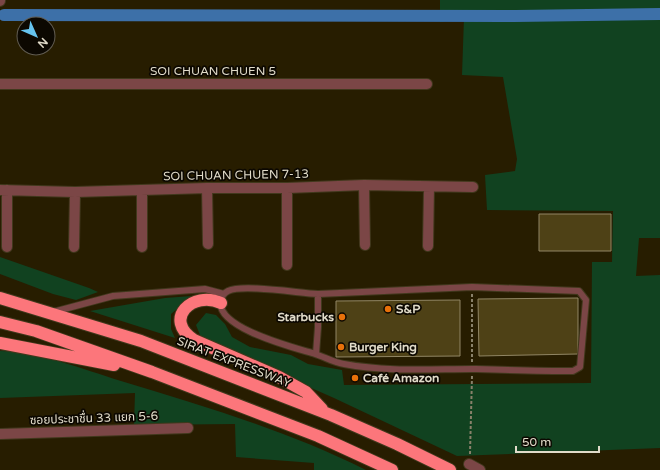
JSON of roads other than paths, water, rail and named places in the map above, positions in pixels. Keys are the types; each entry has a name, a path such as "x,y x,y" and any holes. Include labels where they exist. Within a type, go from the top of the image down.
{"highway":[{"path":"0,294 36,308"},
{"name":"SIRAT EXPRESSWAY","path":"0,298 141,341 328,414 397,444 450,470"},
{"path":"222,298 194,302 186,306 182,313 180,323 184,334 194,340 279,377 306,392 328,414"},
{"path":"0,322 36,331 152,372 318,436 392,470"},
{"path":"0,343 152,372"}],"street":[{"name":"SOI CHUAN CHUEN 5","path":"0,84 426,84"},
{"name":"SOI CHUAN CHUEN 7-13","path":"4,190 75,192 364,185 473,187"},
{"path":"364,185 365,244"},
{"path":"428,246 429,187"},
{"path":"207,188 208,244"},
{"path":"287,265 288,188"},
{"path":"4,190 7,247"},
{"path":"142,190 142,247"},
{"path":"74,247 75,192"},
{"name":"ซอยประชาชื่น 33 แยก 5-6","path":"0,434 188,428"},
{"path":"469,464 480,470"}],"lane":[{"path":"472,287 579,291 586,300 580,367 573,371 472,369 420,371 343,364 272,340 237,326 223,312 222,298 228,291 242,288 318,294 472,287"},
{"path":"51,313 113,296 204,289 222,298"},
{"path":"316,354 318,294"}],"waterway":[{"path":"4,15 515,16 660,14"}],"place":[{"name":"S&P","path":"388,309"},
{"name":"Starbucks","path":"342,317"},
{"name":"Burger King","path":"341,347"},
{"name":"Café Amazon","path":"355,378"}]}
